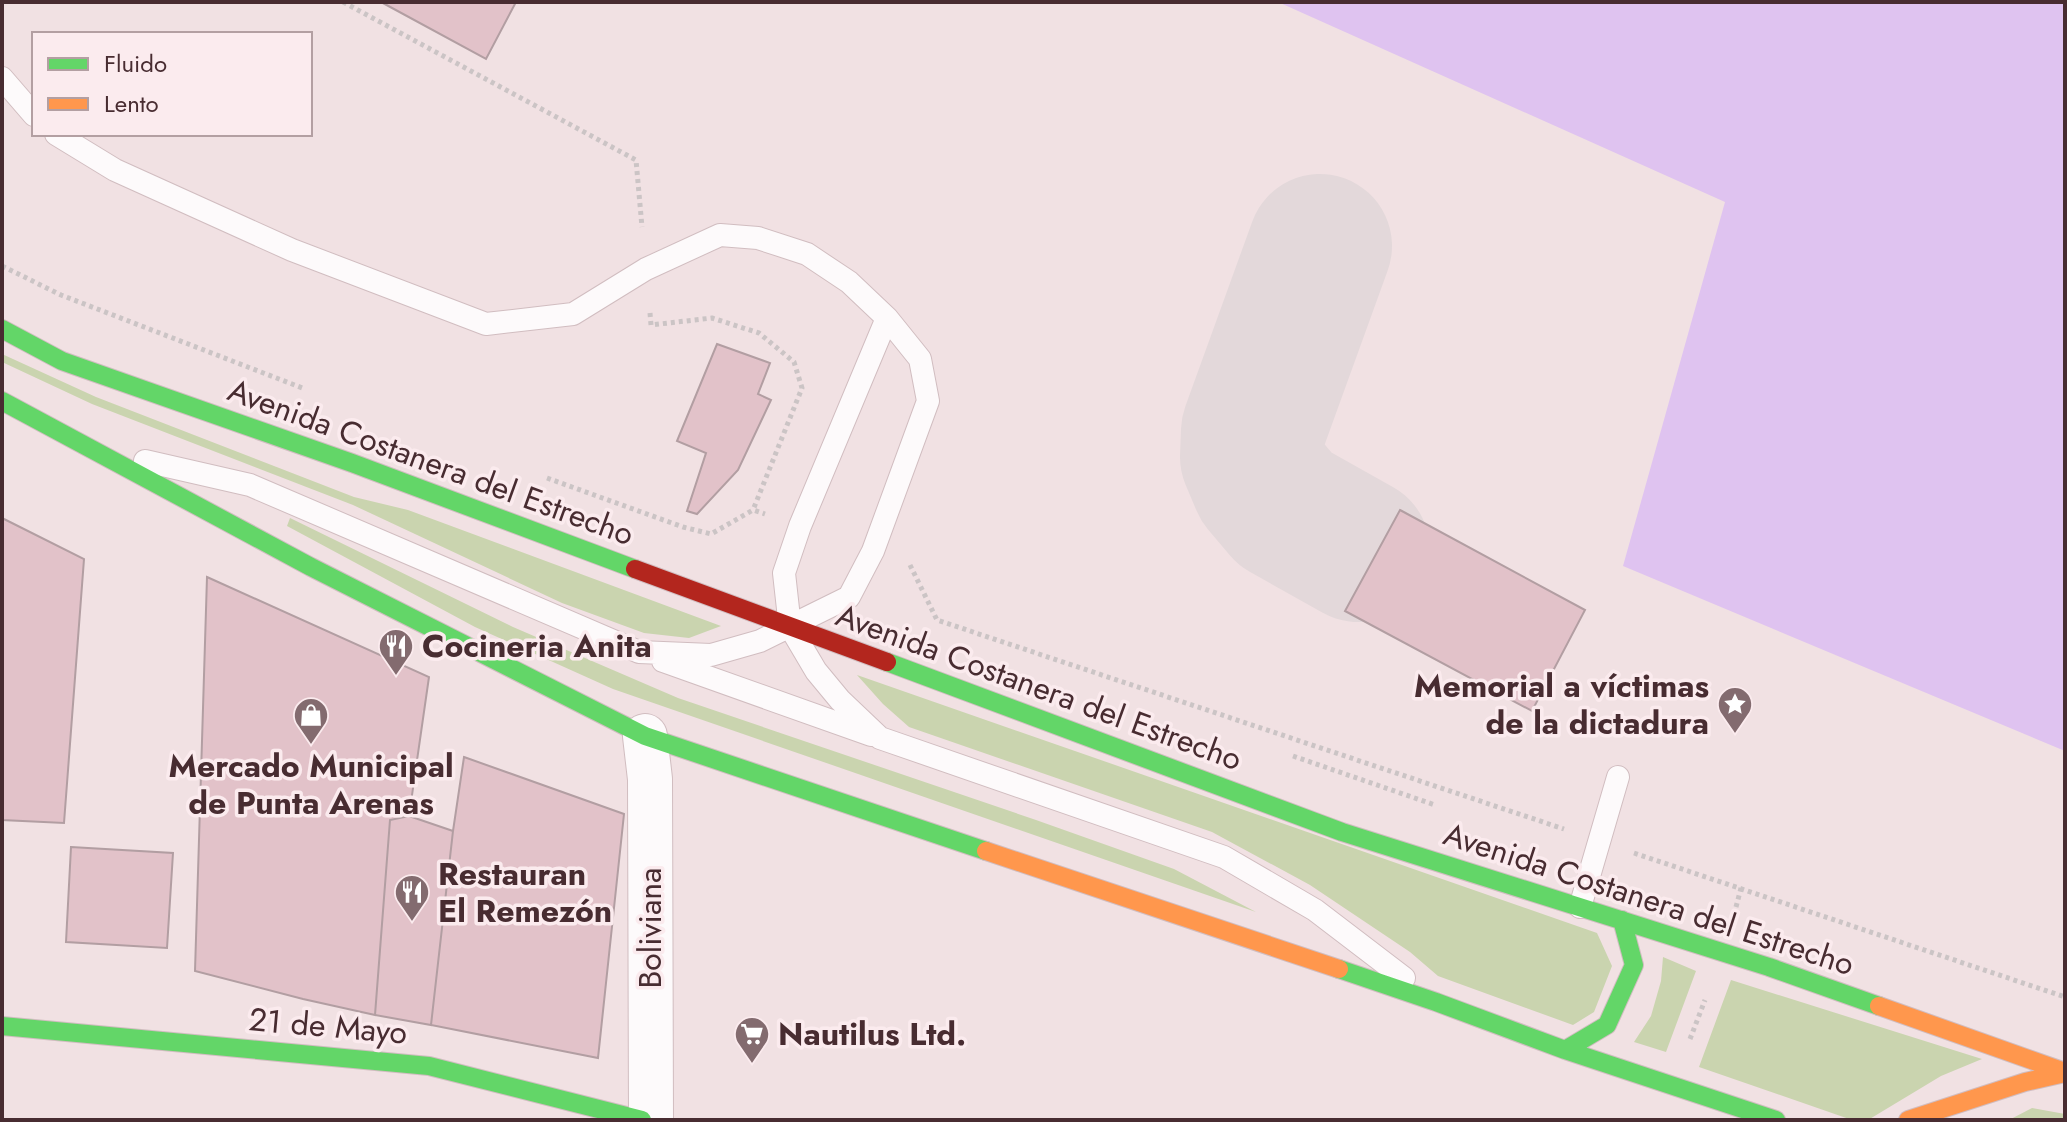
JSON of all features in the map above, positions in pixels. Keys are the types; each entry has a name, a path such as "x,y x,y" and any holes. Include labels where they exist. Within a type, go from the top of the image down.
{"main road":[{"name":"Avenida Costanera del Estrecho","path":"2,329 62,361 352,463 1342,832 1769,967 2065,1073"},
{"path":"2,401 311,567 645,736 1436,1002 1565,1050 1776,1120"},
{"path":"1565,1050 1607,1025 1634,965 1622,920"},
{"name":"21 de Mayo","path":"2,1026 429,1066 642,1120"},
{"path":"1908,1120 2025,1082 2065,1073"},
{"path":"1973,1120 1982,1107 2025,1082"}],"street":[{"name":"Boliviana","path":"645,736 650,779 651,1120"}],"lane":[{"path":"2,78 32,113"},
{"path":"59,136 115,170 278,244 486,324 573,314 646,269 720,235 758,238 807,254 849,282 887,318 920,359 928,401 873,551 849,597 760,641 711,655 639,652"},
{"path":"880,738 840,700 816,671 790,627 784,573 800,526 887,318"},
{"path":"89,448 250,485 639,652 1224,857 1315,910 1436,1002"},
{"path":"1580,907 1618,777"}],"path":[{"path":"343,2 636,160 651,325 712,318 759,333 794,362 802,388 753,510 711,534 683,527 535,474"},
{"path":"2,266 61,295 312,392"},
{"path":"753,510 800,526"},
{"path":"873,551 911,566 937,620 2065,997"},
{"path":"1673,1086 1723,952 1741,888"}],"green space":[{"path":"2,354 96,397 354,497 408,510 721,626 689,638 644,633 562,603 353,505 92,404 2,362"},
{"path":"290,518 513,627 678,698 1174,869 1256,912 613,689 475,627 287,526"},
{"path":"857,675 1597,933 1612,966 1594,1012 1573,1025 1438,976 1410,952 1310,885 1212,832 909,727"},
{"path":"1663,957 1696,971 1666,1052 1634,1042 1651,1016 1661,981"},
{"path":"1731,980 1982,1059 1941,1076 1868,1120 1852,1120 1699,1067"},
{"path":"2032,1108 2065,1114 2065,1120 2009,1120"}],"shaded area":[{"path":"1278,2 2065,2 2065,751 1623,566 1725,202"}],"building":[{"path":"381,2 516,2 486,59"},
{"path":"717,344 770,363 758,394 771,400 738,470 697,514 687,511 706,453 677,441"},
{"path":"1400,510 1585,610 1532,711 1345,611"},
{"path":"2,518 84,559 64,823 2,820"},
{"name":"Mercado Municipal de Punta Arenas","path":"207,577 429,677 409,816 390,820 375,1015 195,971"},
{"path":"464,757 624,814 598,1058 431,1025"},
{"name":"Restauran El Remezón","path":"409,816 453,831 431,1025 375,1015 390,820"},
{"path":"71,847 173,853 167,948 66,942"}],"taxiway":[{"path":"1320,246 1253,431 1252,457 1263,483 1285,509 1358,550"}],"traffic: fast":[{"path":"2,329 62,361 352,463 635,569"},
{"path":"2,401 311,567 645,736 986,851"},
{"path":"887,662 1342,832 1769,967 1879,1006"},
{"path":"1565,1050 1607,1025 1634,965 1622,920"},
{"path":"1339,969 1565,1050 1776,1120"},
{"path":"2,1026 429,1066 642,1120"}],"traffic: slow":[{"path":"986,851 1339,969"},
{"path":"1879,1006 2065,1072"},
{"path":"1908,1120 2025,1082 2065,1073"}],"traffic: jam":[{"path":"635,569 887,662"}],"place":[{"name":"Cocineria Anita","path":"396,677"},
{"name":"Memorial a víctimas de la dictadura","path":"1735,735"},
{"name":"Mercado Municipal de Punta Arenas","path":"311,746"},
{"name":"Restauran El Remezón","path":"412,923"},
{"name":"Nautilus Ltd.","path":"752,1065"}]}
